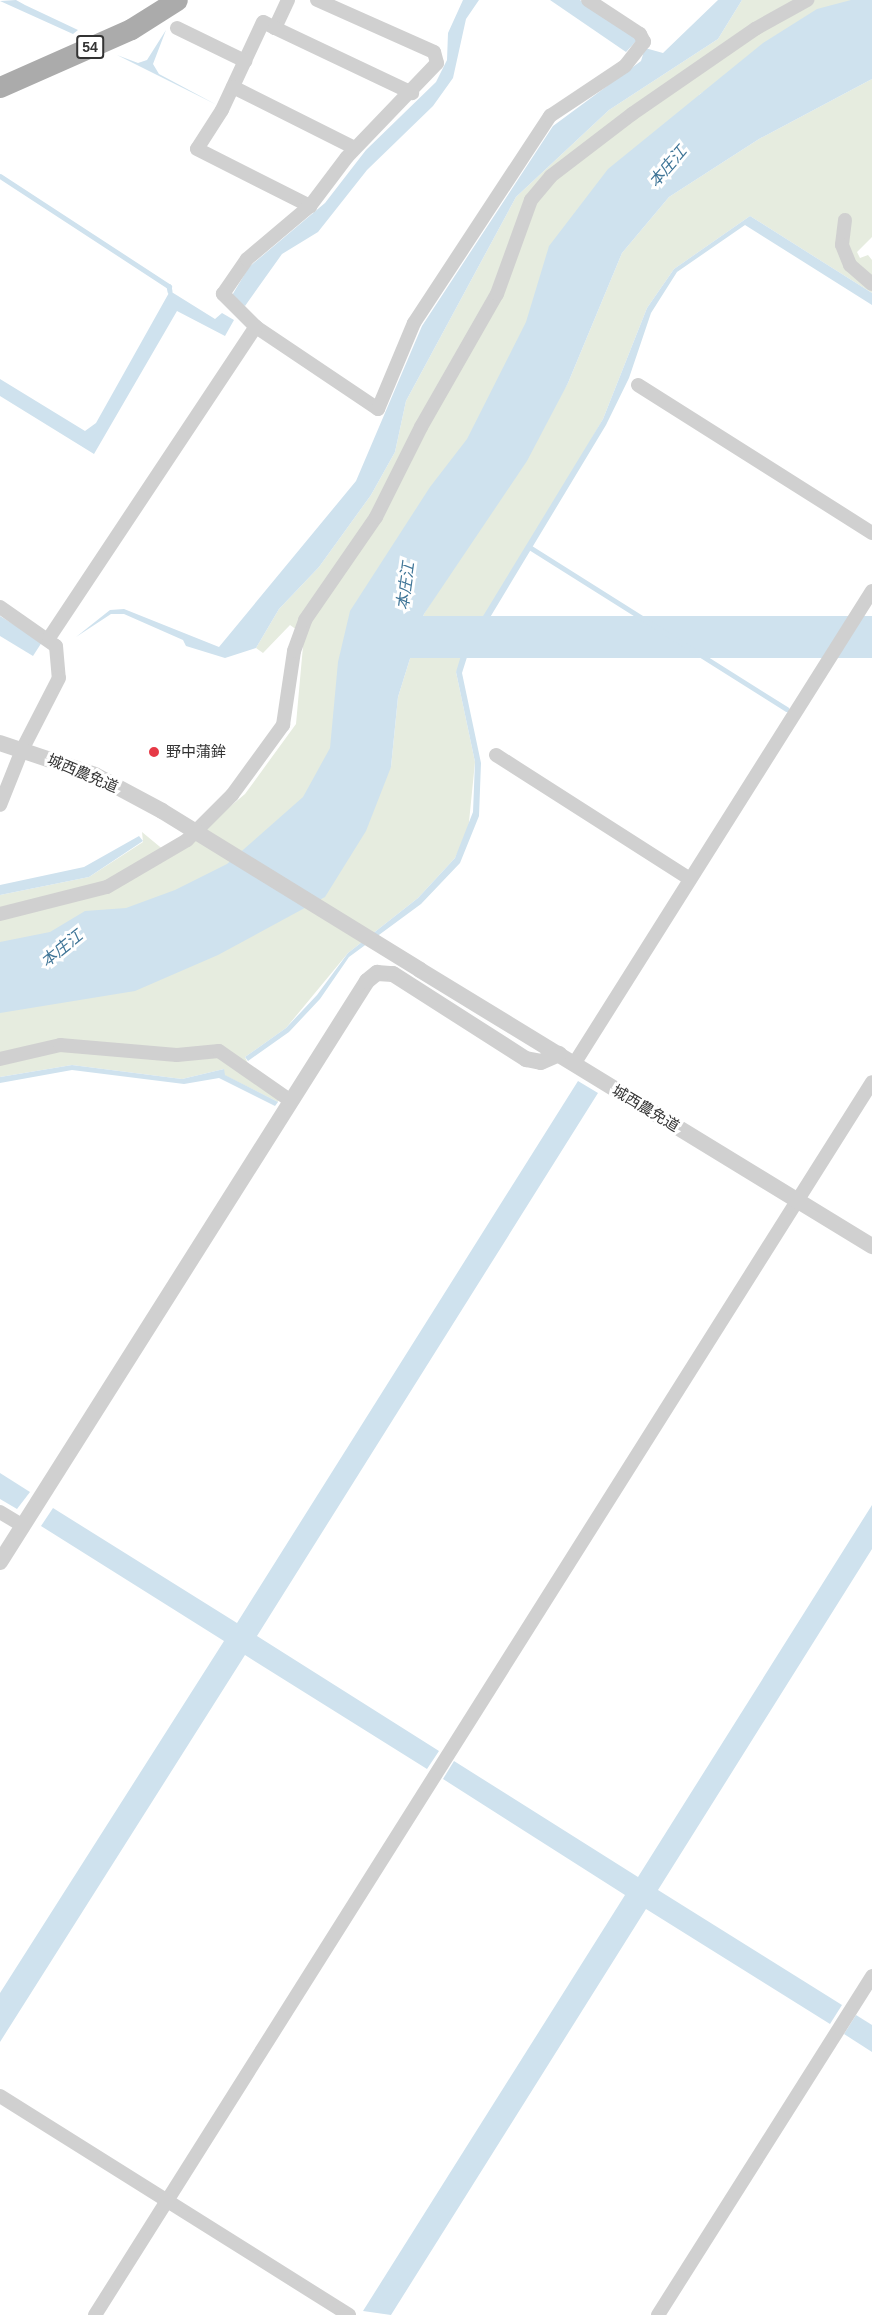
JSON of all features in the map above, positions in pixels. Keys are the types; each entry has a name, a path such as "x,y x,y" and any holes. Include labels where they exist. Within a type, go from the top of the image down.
{"main road":[{"name":"54","path":"0,87 131,29 177,0"}],"street":[{"path":"275,28 288,0"},
{"path":"317,0 434,52 437,63 412,93 355,148 310,207 247,259 223,294 256,327 378,409 414,322 550,116 625,66 644,42 640,34 588,0"},
{"path":"0,914 107,887 187,840 232,795 283,725 294,651 305,620 376,517 421,427 497,294 531,200 551,176 632,114 755,29 807,0"},
{"path":"310,207 196,149 233,87 263,22 412,93"},
{"path":"177,28 245,61"},
{"path":"233,87 355,148"},
{"path":"845,220 842,245 850,265 872,284"},
{"path":"49,638 256,327"},
{"path":"638,385 872,533"},
{"path":"574,1064 872,591"},
{"path":"0,607 49,638 56,646 59,678 22,750 0,805"},
{"name":"城西農免道","path":"0,743 95,775 162,811 872,1246"},
{"path":"496,755 690,879"},
{"path":"0,1562 367,981 377,973 393,974 526,1059 541,1062 559,1054"},
{"path":"0,1059 60,1045 177,1055 219,1051 291,1101"},
{"path":"94,2315 872,1082"},
{"path":"0,1512 23,1526"},
{"path":"658,2315 872,1976"},
{"path":"0,2096 349,2315"}],"shaded area":[{"path":"742,0 872,0 700,94 347,737 299,851 0,958 0,895 89,877 143,842 142,832 171,856 245,794 296,724 304,635 290,625 263,653 256,648 279,609 319,567 371,495 395,452 406,401 516,197 609,110 718,39"},
{"path":"872,79 872,237 857,252 860,258 868,255 872,260 872,293 750,216 674,269 647,308 603,419 456,672 475,762 468,832 455,858 418,898 348,953 286,1028 245,1057 248,1064 283,1088 278,1102 224,1075 224,1069 182,1079 72,1065 0,1077 0,995 131,974 391,767 398,697 424,614 568,383 622,253 669,197 759,139"}],"water":[{"path":"16,0 78,30 73,34 0,1"},
{"path":"463,0 479,0 466,19 453,78 433,106 367,170 318,232 282,254 245,306 231,297 249,267 325,203 366,150 436,82 447,60 448,33"},
{"path":"550,0 580,0 638,39 626,52"},
{"path":"718,0 742,0 718,39 609,110 516,197 406,401 395,452 371,495 319,567 279,609 256,648 225,658 186,646 183,640 124,614 111,614 76,637 110,610 124,609 219,647 356,481 422,326 553,126 641,61 645,48 663,53"},
{"name":"本庄江","path":"851,0 872,0 872,79 759,139 669,197 622,253 568,383 527,461 424,614 398,697 391,767 366,831 325,897 218,955 135,991 0,1013 0,942 50,932 85,911 126,908 175,890 227,864 303,797 330,748 338,662 350,611 430,487 467,439 526,322 549,246 608,169 763,43 817,9"},
{"path":"166,30 153,64 159,74 217,105 117,55 138,63 147,60"},
{"path":"750,216 872,293 872,305 745,225 677,272 651,313 629,378 606,425 468,654 462,673 481,763 479,816 460,863 421,904 349,957 320,999 289,1032 248,1061 245,1057 286,1028 317,995 348,953 418,898 455,858 473,812 475,762 456,672 463,649 603,419 647,308 674,269"},
{"path":"170,291 215,319 222,313 234,320 225,336 177,311 94,454 0,396 0,379 85,431 96,423"},
{"path":"0,616 42,642 33,656 0,636"},
{"path":"350,616 872,616 872,658 350,658"},
{"path":"139,836 143,841 89,877 0,895 0,885 84,867"},
{"path":"72,1065 182,1079 224,1069 225,1075 278,1102 275,1106 219,1078 184,1084 72,1070 0,1083 0,1077"},
{"path":"578,1081 598,1093 257,1636 439,1751 427,1769 245,1655 0,2042 0,1993 224,1641 41,1526 53,1508 237,1623"},
{"path":"0,1473 30,1492 17,1509 0,1499"},
{"path":"872,1505 872,1549 658,1890 842,2005 830,2024 646,1909 391,2315 363,2311 625,1895 443,1779 454,1761 638,1877"},
{"path":"856,2015 872,2025 872,2052 844,2034"}],"waterway":[{"path":"0,176 169,286 170,291"},
{"path":"531,548 787,709"}],"place":[{"name":"野中蒲鉾","path":"154,752"}]}
